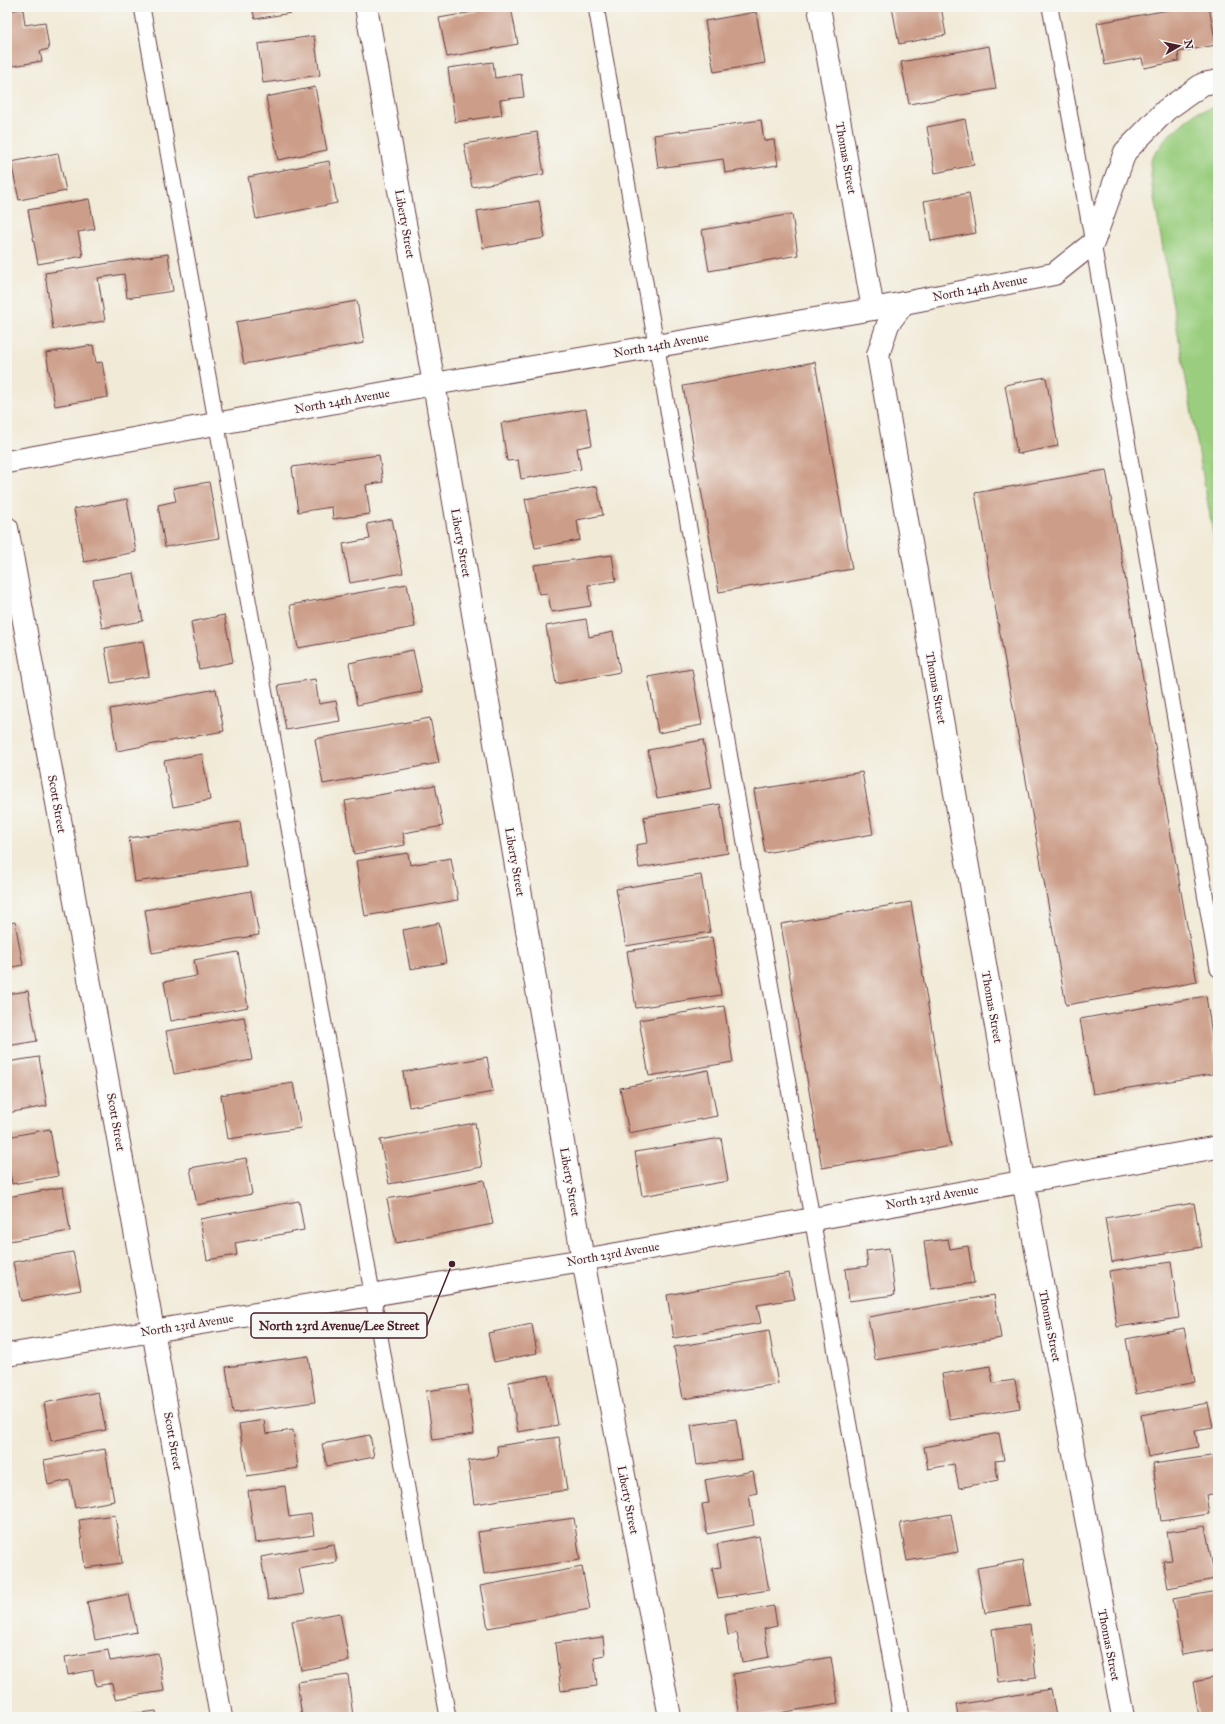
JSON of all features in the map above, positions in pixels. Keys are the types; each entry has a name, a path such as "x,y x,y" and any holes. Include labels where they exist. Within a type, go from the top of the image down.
{"street":[{"name":"Liberty Street","path":"366,7 434,384 583,1260 670,1717"},
{"name":"Thomas Street","path":"819,7 873,309"},
{"path":"1093,243 1125,152 1166,110 1203,84 1218,81"},
{"name":"North 24th Avenue","path":"7,462 434,384 873,309 1054,274 1093,243"},
{"name":"Thomas Street","path":"904,303 888,324 878,355 1023,1180 1122,1717"},
{"name":"Scott Street","path":"7,528 154,1330 221,1717"},
{"name":"North 23rd Avenue","path":"7,1355 583,1260 1023,1180 1218,1147"}],"lane":[{"path":"142,7 448,1717"},
{"path":"596,7 901,1717"},
{"path":"1050,7 1093,243 1218,969"}],"green space":[{"path":"1218,106 1218,561 1152,186 1150,161 1168,136 1195,113"}],"building":[{"path":"246,7 290,7 291,13 255,19 252,8 247,9"},
{"path":"501,7 511,7 518,44 447,57 439,18"},
{"path":"892,7 941,7 946,35 899,44"},
{"path":"1185,7 1209,7 1216,45 1178,52 1179,61 1144,68 1142,58 1105,65 1097,23"},
{"path":"23,9 25,25 45,22 49,49 40,51 42,61 7,67 7,11"},
{"path":"756,12 765,63 714,72 705,21"},
{"path":"314,36 320,75 263,83 258,44"},
{"path":"989,46 996,89 909,104 901,62"},
{"path":"493,62 495,78 521,74 524,97 500,100 502,115 455,122 448,68"},
{"path":"315,87 327,150 278,160 266,97"},
{"path":"965,119 974,165 935,173 927,127"},
{"path":"761,120 764,141 774,140 778,165 725,173 723,159 658,168 654,135"},
{"path":"537,132 544,174 472,187 464,144"},
{"path":"58,153 66,191 19,200 11,162"},
{"path":"329,161 337,203 256,219 248,177"},
{"path":"969,193 976,233 931,241 924,201"},
{"path":"89,199 95,229 78,232 83,256 38,264 28,210"},
{"path":"539,201 545,238 483,248 477,211"},
{"path":"792,214 798,255 709,271 702,230"},
{"path":"168,254 173,291 127,298 124,274 98,278 105,321 53,329 45,273"},
{"path":"357,301 364,343 244,364 236,322"},
{"path":"93,345 96,363 102,362 108,397 55,406 46,353"},
{"path":"815,362 852,569 719,592 683,386"},
{"path":"1046,377 1058,446 1017,454 1005,385"},
{"path":"586,409 592,445 577,448 581,469 521,479 518,460 507,461 501,423"},
{"path":"379,455 383,482 366,485 370,514 333,519 332,507 298,512 292,467"},
{"path":"1106,470 1197,982 1066,1005 975,493"},
{"path":"209,482 219,538 165,547 158,505 176,501 173,488"},
{"path":"597,486 603,515 577,520 580,540 535,548 525,499"},
{"path":"127,499 136,552 84,562 74,509"},
{"path":"392,519 403,573 350,583 343,544 370,539 367,524"},
{"path":"612,555 616,581 588,585 591,606 551,612 548,593 539,594 534,565"},
{"path":"134,573 143,621 102,628 93,580"},
{"path":"407,584 415,627 298,648 290,605"},
{"path":"224,615 233,662 199,669 191,622"},
{"path":"586,619 589,637 613,632 620,672 556,684 546,626"},
{"path":"143,641 149,676 111,683 105,648"},
{"path":"413,650 422,692 357,705 349,663"},
{"path":"692,669 702,725 658,733 648,677"},
{"path":"315,679 319,704 336,701 340,721 286,730 278,685"},
{"path":"216,689 224,731 117,751 110,709"},
{"path":"430,718 439,763 323,784 315,739"},
{"path":"703,740 712,788 657,798 648,750"},
{"path":"202,754 210,800 173,807 164,761"},
{"path":"862,772 873,834 765,853 754,790"},
{"path":"435,785 443,826 403,833 405,845 354,854 345,801"},
{"path":"720,804 728,853 639,868 636,845 648,843 644,817"},
{"path":"240,822 246,866 135,882 129,838"},
{"path":"408,853 410,865 451,858 458,900 365,916 356,861"},
{"path":"701,875 710,932 626,946 616,889"},
{"path":"251,891 259,935 152,953 145,910"},
{"path":"911,902 951,1146 822,1168 781,924"},
{"path":"15,922 23,965 7,968 7,924"},
{"path":"439,923 446,963 410,969 403,930"},
{"path":"712,937 721,995 636,1008 627,951"},
{"path":"238,952 248,1007 171,1021 164,982 197,976 194,960"},
{"path":"28,991 37,1041 7,1046 7,994"},
{"path":"1206,996 1218,1073 1093,1094 1080,1019"},
{"path":"724,1006 733,1062 649,1076 639,1020"},
{"path":"244,1017 252,1060 174,1074 166,1031"},
{"path":"39,1057 47,1106 7,1113 7,1062"},
{"path":"487,1057 493,1092 409,1107 403,1072"},
{"path":"708,1070 717,1116 629,1133 620,1088"},
{"path":"293,1083 301,1128 228,1139 221,1095"},
{"path":"475,1123 482,1167 389,1184 380,1140"},
{"path":"50,1129 58,1176 12,1184 9,1165 7,1165 7,1137"},
{"path":"721,1138 728,1181 642,1196 635,1152"},
{"path":"246,1158 252,1194 197,1205 190,1168"},
{"path":"484,1180 493,1224 396,1243 387,1199"},
{"path":"63,1187 70,1231 9,1241 7,1231 7,1197"},
{"path":"299,1201 304,1230 235,1243 237,1255 207,1260 200,1219"},
{"path":"1194,1203 1202,1247 1112,1262 1105,1218"},
{"path":"948,1239 950,1249 968,1246 974,1283 931,1289 924,1242"},
{"path":"889,1248 895,1295 849,1301 845,1269 868,1266 866,1251"},
{"path":"73,1252 81,1290 21,1301 13,1262"},
{"path":"1171,1262 1179,1318 1117,1327 1109,1271"},
{"path":"789,1273 795,1299 757,1305 761,1323 674,1338 667,1295"},
{"path":"994,1295 1001,1338 875,1360 868,1317"},
{"path":"532,1324 537,1353 494,1362 488,1333"},
{"path":"1184,1328 1195,1382 1136,1394 1126,1339"},
{"path":"769,1331 778,1384 683,1399 674,1347"},
{"path":"308,1356 315,1402 233,1413 226,1367"},
{"path":"990,1366 993,1383 1015,1380 1020,1408 950,1420 942,1374"},
{"path":"549,1375 558,1425 518,1432 509,1382"},
{"path":"468,1385 474,1434 433,1440 426,1391"},
{"path":"98,1392 106,1430 51,1441 44,1403"},
{"path":"1208,1403 1213,1427 1195,1430 1198,1447 1148,1457 1141,1415"},
{"path":"736,1419 742,1459 697,1465 691,1425"},
{"path":"264,1420 266,1434 293,1430 298,1468 247,1476 239,1424"},
{"path":"999,1433 1004,1460 995,1461 998,1480 959,1488 954,1464 928,1469 924,1447"},
{"path":"370,1435 374,1457 327,1466 322,1444"},
{"path":"559,1437 567,1490 474,1504 468,1461 498,1456 497,1446"},
{"path":"105,1449 114,1501 75,1508 70,1480 48,1485 44,1460"},
{"path":"1218,1455 1218,1493 1206,1495 1209,1514 1161,1521 1153,1464"},
{"path":"753,1471 757,1493 749,1495 754,1525 707,1534 702,1504 709,1503 705,1480"},
{"path":"285,1486 289,1517 311,1514 314,1535 255,1543 248,1491"},
{"path":"951,1514 958,1552 907,1561 900,1523"},
{"path":"115,1515 122,1563 85,1568 79,1520"},
{"path":"574,1518 580,1560 484,1574 478,1532"},
{"path":"1205,1526 1215,1579 1168,1588 1163,1561 1172,1560 1167,1532"},
{"path":"759,1536 769,1590 718,1598 712,1568 721,1567 717,1544"},
{"path":"334,1544 337,1562 299,1569 304,1594 268,1600 261,1557"},
{"path":"1023,1560 1031,1605 985,1613 977,1568"},
{"path":"582,1567 590,1609 488,1628 480,1586"},
{"path":"1218,1591 1218,1649 1182,1655 1173,1599"},
{"path":"129,1594 137,1632 95,1640 87,1602"},
{"path":"774,1606 777,1626 764,1629 769,1657 742,1662 737,1633 728,1635 725,1614"},
{"path":"340,1613 349,1661 301,1670 292,1621"},
{"path":"1030,1624 1036,1677 998,1682 992,1629"},
{"path":"603,1637 605,1655 594,1657 597,1686 561,1691 555,1643"},
{"path":"108,1650 110,1661 158,1653 164,1691 115,1699 112,1683 96,1686 93,1670 68,1675 65,1657"},
{"path":"831,1657 838,1703 756,1717 740,1717 733,1674"},
{"path":"348,1675 353,1717 302,1717 297,1682"},
{"path":"1218,1677 1218,1713 1199,1716 1193,1682"},
{"path":"1051,1689 1056,1717 958,1717 956,1705"},
{"path":"156,1711 157,1717 117,1717 117,1716"}],"place":[{"name":"North 23rd Avenue/Lee Street","path":"452,1264"}]}
